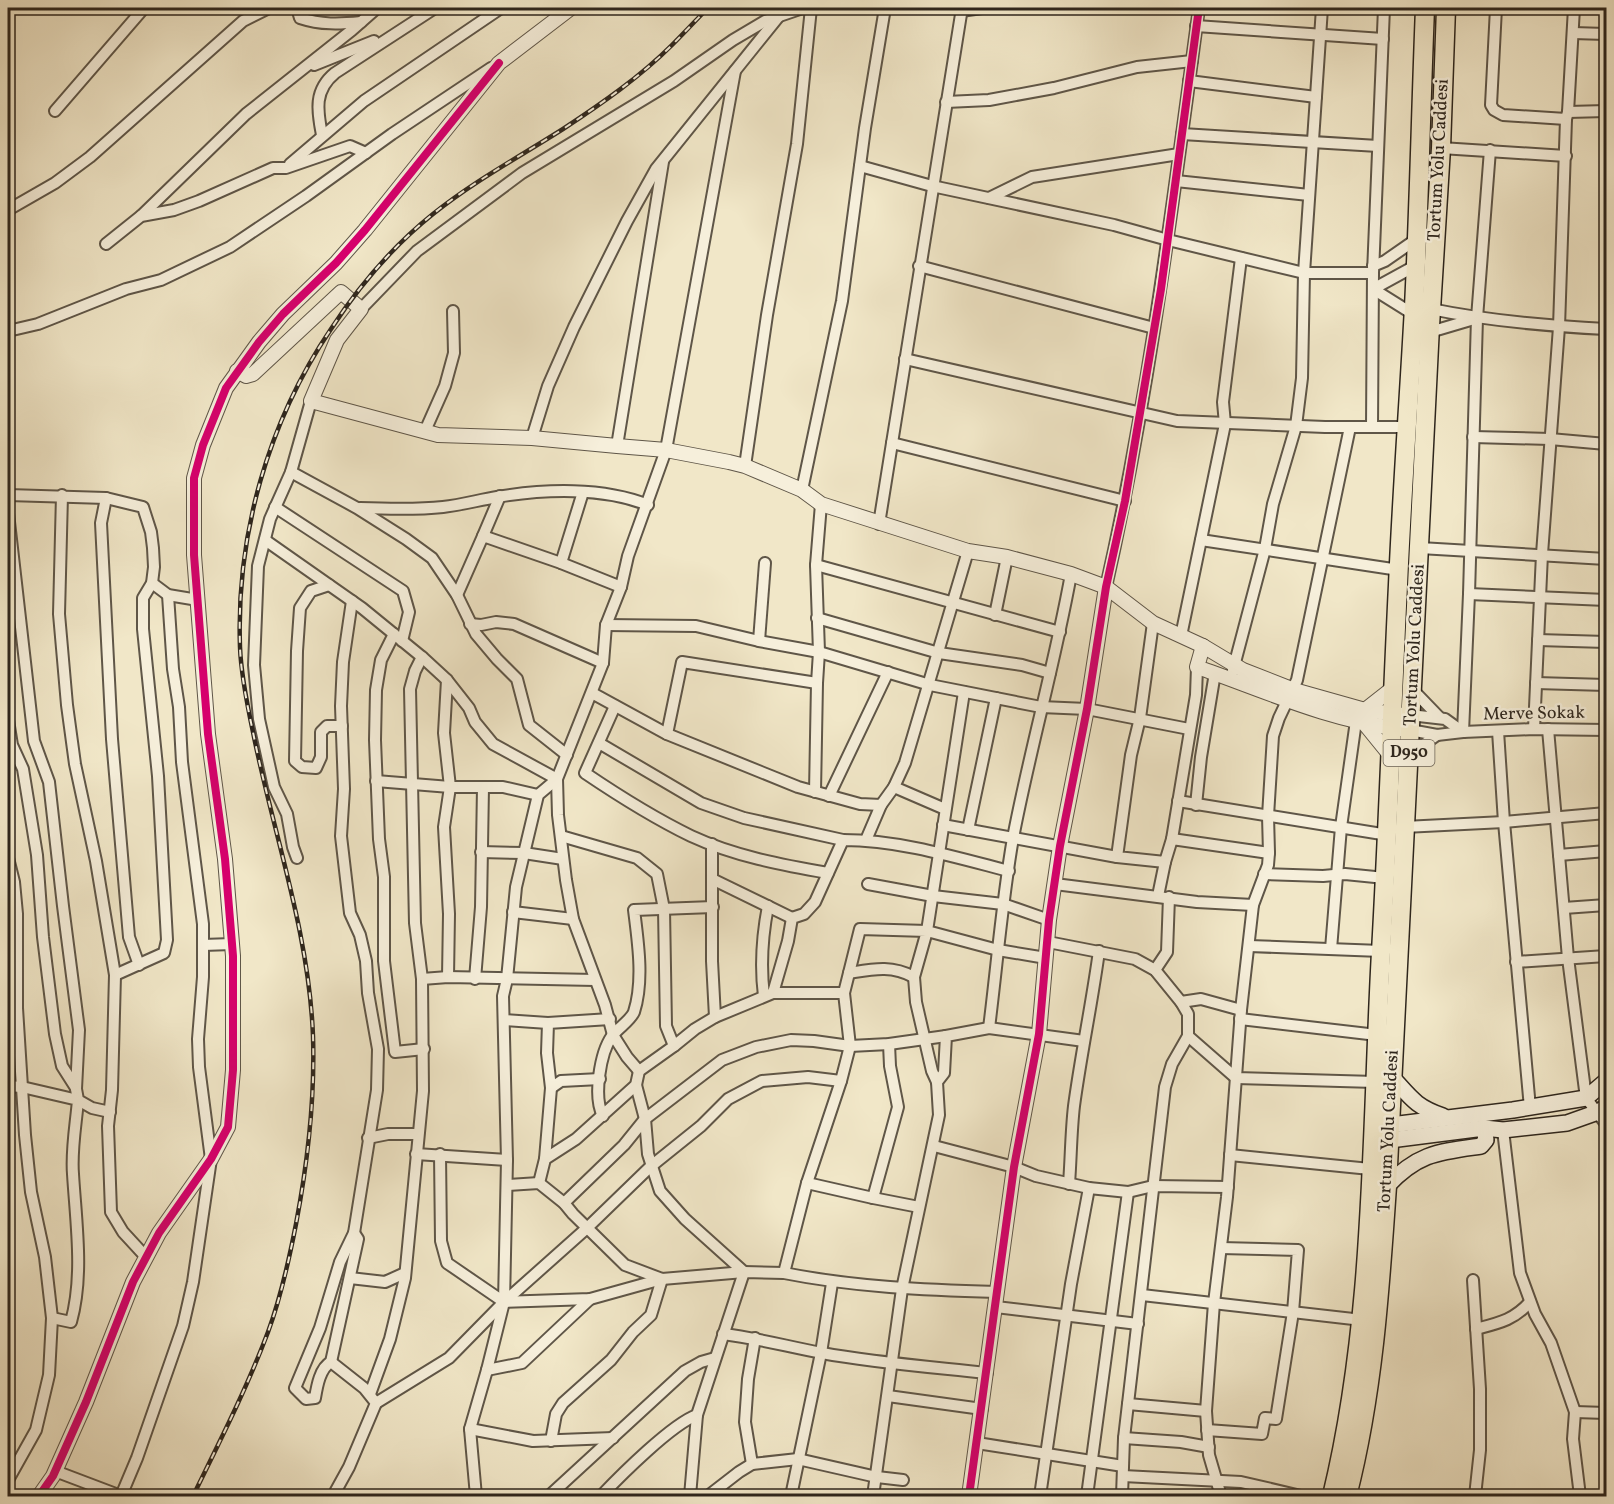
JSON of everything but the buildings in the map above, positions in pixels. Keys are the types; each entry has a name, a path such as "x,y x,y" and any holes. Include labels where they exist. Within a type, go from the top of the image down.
{"highway":[{"name":"Tortum Yolu Caddesi","path":"1332,1497 1340,1463 1362,1320 1370,1169 1382,1132 1392,1077 1409,762 1393,688 1413,314 1425,8"},
{"name":"Tortum Yolu Caddesi","path":"1347,1497 1356,1464 1378,1320 1387,1186 1374,1082 1388,835 1390,755 1412,688 1441,148 1446,8"}],"main road":[{"path":"1392,1077 1411,1100 1426,1110 1449,1118"},
{"path":"1382,1132 1449,1118 1530,1108 1586,1098 1606,1081"},
{"path":"1382,1132 1484,1128 1503,1130 1566,1123 1604,1114"},
{"path":"1387,1186 1399,1173 1424,1157 1434,1153 1481,1146 1486,1140 1484,1128"}],"street":[{"path":"55,111 144,8"},
{"path":"8,210 55,183 90,157 243,21 261,8"},
{"path":"243,21 269,8"},
{"path":"297,8 300,18 311,22 329,24 361,22"},
{"path":"106,244 141,216 246,114 377,8"},
{"path":"322,135 318,112 325,81 435,8"},
{"path":"286,168 364,101 501,8"},
{"path":"8,331 38,324 126,289 161,280 230,247 499,63 571,8"},
{"path":"297,858 287,813 274,787 260,719 254,665 258,566 275,507 291,472 311,401 336,340 361,309 417,251 522,173 654,94 776,12 803,8"},
{"path":"745,465 797,144 811,8"},
{"path":"802,490 842,301 885,8"},
{"path":"879,524 962,9 982,8"},
{"path":"969,1497 1014,1167 1039,1034 1049,920 1060,846 1087,709 1106,587 1125,501 1140,414 1176,181 1199,8"},
{"path":"1232,672 1265,549 1273,504 1296,426 1302,378 1304,273 1322,8"},
{"path":"1372,427 1373,269 1384,8"},
{"path":"1496,8 1491,105 1494,110 1503,114 1567,116 1606,111"},
{"path":"1534,729 1542,554 1559,327 1567,116 1574,8"},
{"path":"532,438 548,386 574,327 627,220 656,169 735,70 776,12"},
{"path":"1196,27 1383,39"},
{"path":"300,71 397,32"},
{"path":"1573,33 1606,34"},
{"path":"946,102 989,100 1054,88 1137,67 1192,61"},
{"path":"39,1497 55,1471 86,1402 128,1293 146,1257 159,1233 211,1159 228,1127 233,1070 232,944 225,859 208,734 194,555 194,478 203,445 226,388 259,342 283,314 336,263 366,230 499,63"},
{"path":"639,1071 613,1035 610,1019 573,919 563,859 557,779 603,663 606,625 621,587 628,556 666,450 735,70"},
{"path":"1189,81 1316,97"},
{"path":"1182,134 1378,146"},
{"path":"141,216 174,210 273,168 286,168 350,146 366,153"},
{"path":"1441,148 1566,156"},
{"path":"1463,732 1477,318 1490,150"},
{"path":"989,198 1032,177 1179,154"},
{"path":"617,446 664,158"},
{"path":"860,166 933,186 1113,225 1304,273 1373,269 1416,238 1435,239"},
{"path":"1176,181 1309,195"},
{"path":"1181,636 1225,424 1222,402 1241,258"},
{"path":"920,266 1154,328"},
{"path":"1373,289 1415,266"},
{"path":"1373,289 1413,314"},
{"path":"237,371 246,376 253,374 341,292 361,309"},
{"path":"1431,309 1477,318 1559,327 1606,329"},
{"path":"425,431 445,386 454,353 453,311"},
{"path":"1430,332 1477,318"},
{"path":"905,359 1177,421 1296,426 1407,427"},
{"path":"311,401 438,435 532,438 666,450 745,465 802,490 821,504 879,524 968,551 1007,557 1071,574 1106,587 1153,623 1203,646 1232,672 1291,695 1361,718 1401,722 1445,719 1463,732"},
{"path":"1221,1497 1209,1448 1206,1411 1214,1303 1228,1187 1240,1014 1253,906 1269,853 1268,816 1273,736 1291,695 1350,427"},
{"path":"1473,437 1606,444"},
{"path":"892,443 1125,501"},
{"path":"291,472 357,508 432,558 457,595 470,624 497,659 518,679 529,724 567,755"},
{"path":"357,508 442,507 500,496 583,492 630,497 648,505"},
{"path":"561,563 583,492"},
{"path":"8,495 106,498 143,507 151,531 154,567 152,583 143,598 143,629 158,776 167,940 164,953 115,975"},
{"path":"62,495 59,614 67,705 75,764 96,861 115,975 112,1090 108,1126 111,1212 123,1232 146,1257"},
{"path":"457,595 500,496"},
{"path":"106,498 101,523 112,739 129,937 139,965"},
{"path":"815,792 816,683 819,652 816,565 821,504"},
{"path":"275,507 403,591 409,612 398,637 381,660 376,690 376,781 379,839 384,877 384,961 393,1041 395,1052 424,1049"},
{"path":"8,513 34,741 50,782 79,1030 72,1173 78,1276 75,1308 71,1322 52,1318"},
{"path":"483,536 621,587"},
{"path":"265,540 352,600 422,657 447,680 493,744 557,779"},
{"path":"1201,540 1399,570"},
{"path":"1420,548 1606,559"},
{"path":"866,840 881,805 894,787 905,763 968,551"},
{"path":"995,615 1007,557"},
{"path":"759,641 765,563"},
{"path":"816,565 1060,632"},
{"path":"989,1028 1013,839 1071,574"},
{"path":"152,583 168,595 198,600"},
{"path":"329,585 311,591 300,608 297,651 296,761 302,767 316,768 321,757 321,732 327,726 342,726"},
{"path":"1469,594 1606,600"},
{"path":"55,1471 121,1496 137,1458 183,1326 193,1282 211,1159 199,1067 198,1039 203,977 203,924 182,762 168,595"},
{"path":"352,600 343,662 344,789 341,836 351,913 360,935 366,961 368,993 378,1049 377,1090 354,1233 340,1262 320,1328 295,1388 306,1399 315,1398 318,1381 326,1365 331,1362 358,1239 354,1233"},
{"path":"817,618 939,653 973,660 1022,665 1050,673"},
{"path":"470,624 481,626 496,622 514,624 603,663"},
{"path":"1117,857 1153,623"},
{"path":"606,625 696,626 819,652 930,685 1041,707 1087,709 1189,729"},
{"path":"1538,640 1606,642"},
{"path":"1155,970 1167,952 1165,862 1172,838 1196,695 1197,667 1203,646"},
{"path":"333,1497 349,1467 373,1399 405,1273 423,1091 422,980 415,922 412,843 410,689 422,657"},
{"path":"667,734 682,662 816,683"},
{"path":"1197,667 1215,673 1232,672"},
{"path":"829,796 888,672"},
{"path":"1196,805 1201,757 1215,673"},
{"path":"447,680 444,733 450,787 444,827 449,914 448,977"},
{"path":"1536,683 1606,685"},
{"path":"1331,949 1341,827 1361,718 1393,688"},
{"path":"1412,688 1440,718"},
{"path":"873,1497 902,1289 939,1114 937,1082 932,1071 916,1002 914,977 927,931 964,692"},
{"path":"592,693 667,734 798,787 860,804 881,805"},
{"path":"968,830 996,698"},
{"path":"615,706 585,773 634,805 693,837 741,854 828,873"},
{"path":"1361,718 1390,755"},
{"path":"8,720 12,745 23,770 37,855 43,937 55,1034 62,1066 77,1094 92,1108 110,1112"},
{"name":"Merve Sokak","path":"1401,722 1437,735 1498,730 1606,730"},
{"path":"1548,729 1568,958 1586,1098 1604,1114"},
{"path":"1498,730 1530,1108"},
{"path":"1409,762 1437,735"},
{"path":"599,743 700,803 744,818 843,840 866,840 939,853 1009,872"},
{"path":"476,1497 470,1429 504,1302 507,1160 503,996 507,979 513,912 538,795 557,779"},
{"path":"376,781 450,787 502,787 538,795"},
{"path":"475,979 481,907 483,787"},
{"path":"894,787 945,808"},
{"path":"1178,801 1388,835"},
{"path":"1404,827 1504,822 1606,813"},
{"path":"942,825 1117,857 1165,862"},
{"path":"561,836 637,858 657,874 664,909 666,1026 674,1046"},
{"path":"1172,838 1269,853"},
{"path":"712,879 792,918 804,914 815,902 843,840"},
{"path":"712,844 715,1017"},
{"path":"1559,855 1606,851"},
{"path":"481,852 524,853 563,859"},
{"path":"8,858 14,882 17,914 17,998 31,1192 45,1257 52,1318 49,1375 36,1430 8,1480"},
{"path":"1264,874 1323,876 1345,874 1385,878"},
{"path":"868,884 933,896 1003,904 1049,920"},
{"path":"1055,884 1253,906"},
{"path":"1564,908 1606,905"},
{"path":"768,906 762,938 761,973 769,994"},
{"path":"603,1116 600,1109 600,1078 604,1049 613,1035 633,1014 635,1004 638,983 634,910 713,907"},
{"path":"513,912 573,919"},
{"path":"769,994 788,941 792,918"},
{"path":"784,1274 807,1183 841,1081 850,1046 844,993 860,929 927,931 998,950 1046,958"},
{"path":"1048,942 1135,958 1155,970 1188,1014 1188,1036 1172,1064 1165,1087 1124,1438 1122,1497"},
{"path":"203,945 232,944"},
{"path":"1249,946 1381,951"},
{"path":"1069,1184 1074,1109 1099,951"},
{"path":"1516,962 1606,956"},
{"path":"849,973 873,969 898,969 914,977"},
{"path":"422,980 448,977 595,981"},
{"path":"744,1272 685,1219 660,1191 650,1167 645,1119 636,1085 639,1071 695,1029 715,1017 769,994 844,993"},
{"path":"1181,1002 1201,999 1240,1014 1377,1035"},
{"path":"504,1020 548,1023 610,1019"},
{"path":"539,1183 545,1159 551,1088 547,1053 548,1023"},
{"path":"564,1203 624,1145 645,1119 722,1060 756,1047 790,1040 850,1046 889,1044 989,1028 1084,1041"},
{"path":"937,1082 944,1073 946,1036"},
{"path":"1188,1036 1236,1078 1374,1082"},
{"path":"873,1198 898,1107 890,1066 889,1044"},
{"path":"373,1399 449,1358 504,1302 587,1228 650,1167 701,1126 728,1099 762,1081 808,1077 841,1081"},
{"path":"551,1088 561,1081 600,1078"},
{"path":"545,1159 576,1139 636,1085"},
{"path":"8,1086 77,1094"},
{"path":"1503,1130 1517,1258 1530,1302 1551,1343 1575,1412 1573,1439 1580,1497"},
{"path":"368,1138 388,1134 418,1134"},
{"path":"934,1146 1014,1167 1036,1176 1089,1188 1128,1192 1153,1186 1228,1187"},
{"path":"416,1154 507,1160"},
{"path":"440,1154 441,1241 447,1263 504,1302 590,1299 662,1279 744,1272 784,1274 832,1283 902,1289 997,1292"},
{"path":"1230,1155 1370,1169"},
{"path":"507,1185 539,1183 564,1203 625,1265 662,1279"},
{"path":"807,1183 919,1207"},
{"path":"1040,1497 1066,1315 1089,1188"},
{"path":"1087,1497 1128,1192"},
{"path":"1208,1430 1262,1434 1265,1418 1276,1419 1293,1312 1298,1250 1221,1248"},
{"path":"690,1497 698,1415 744,1272"},
{"path":"350,1278 385,1282 405,1273"},
{"path":"551,1441 556,1414 563,1404 611,1360 633,1332 651,1315 662,1279"},
{"path":"1473,1280 1480,1389 1480,1450 1475,1497"},
{"path":"791,1497 821,1353 832,1283"},
{"path":"1142,1295 1362,1320"},
{"path":"487,1370 522,1363 590,1299"},
{"path":"1476,1329 1503,1322 1519,1314 1530,1302"},
{"path":"996,1307 1138,1324"},
{"path":"723,1334 755,1338 821,1353 987,1373"},
{"path":"752,1464 745,1422 748,1378 755,1338"},
{"path":"549,1497 685,1371 701,1362 715,1358"},
{"path":"331,1362 373,1399"},
{"path":"888,1395 982,1409"},
{"path":"1128,1404 1206,1411"},
{"path":"1575,1412 1606,1413"},
{"path":"600,1497 679,1425 698,1415"},
{"path":"470,1429 533,1441 613,1438"},
{"path":"1124,1438 1181,1442 1209,1448"},
{"path":"977,1443 1091,1461 1123,1471 1241,1482 1301,1497"},
{"path":"708,1497 752,1464 798,1460 877,1477 903,1480"}],"railway":[{"path":"193,1496 251,1374 277,1305 300,1200 312,1107 313,1036 305,958 253,732 240,647 240,605 250,522 273,441 309,365 331,329 365,282 404,239 464,191 620,90 660,57 708,8"}],"cycle path":[{"path":"969,1496 1014,1167 1039,1034 1049,920 1060,846 1087,709 1106,587 1125,501 1161,289 1199,8"},
{"path":"39,1496 53,1476 86,1402 133,1282 159,1233 211,1159 228,1127 233,1070 233,956 225,859 208,734 194,555 194,478 203,445 226,388 259,342 283,314 336,263 365,230 499,63"}]}
